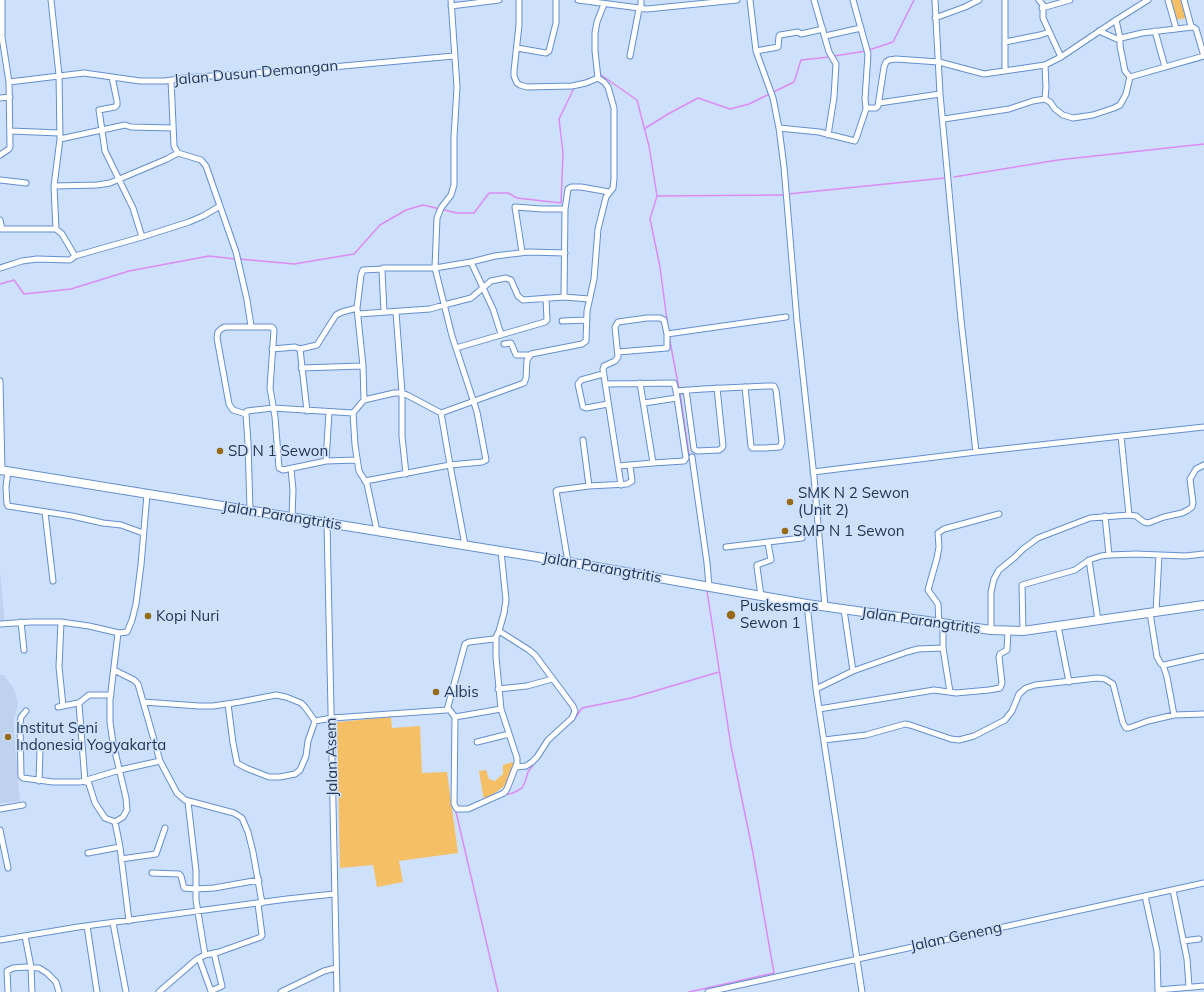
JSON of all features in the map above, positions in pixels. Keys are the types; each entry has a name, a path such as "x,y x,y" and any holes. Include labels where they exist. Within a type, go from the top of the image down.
{"main road":[{"name":"Jalan Parangtritis","path":"3,470 568,562 825,607 991,630 1023,632 1204,605"}],"street":[{"path":"0,155 10,147 9,82 2,55 2,0"},
{"path":"51,0 59,75 60,136 54,186 56,229"},
{"path":"365,481 450,465 482,462 486,460 474,401 456,348 435,268 437,218 440,208 450,195 454,185 454,137 457,94 451,3 499,0"},
{"path":"518,0 519,25 514,71 516,80 520,85 527,87 575,86 597,76"},
{"path":"517,48 546,53 549,51 556,22 556,0"},
{"path":"578,0 640,9 681,3 737,0"},
{"path":"630,56 641,0"},
{"path":"750,0 756,51 773,98 779,128 784,167 797,320 825,607"},
{"path":"814,0 831,56 836,65 834,97 828,135"},
{"path":"779,128 807,130 855,141 866,108 865,99 868,51 854,0"},
{"path":"936,18 979,0"},
{"path":"1005,0 1005,71"},
{"path":"1039,0 1042,3 1043,18 1061,58"},
{"path":"1042,8 1070,0"},
{"path":"866,108 876,108 879,103 882,72 885,64 889,60 896,58 939,62 981,73 1045,65 1061,58 1099,31 1148,0"},
{"path":"1168,0 1176,28"},
{"path":"1184,0 1191,26"},
{"path":"935,2 940,94 944,120 961,320 976,452"},
{"path":"504,344 512,343 516,355 529,355 536,352 584,344 586,340 589,299 594,279 598,229 606,197 613,188 614,179 614,108 608,87 597,76 595,51 595,33 597,22 604,4"},
{"path":"1116,20 1125,70 1130,77"},
{"path":"1099,31 1112,38 1120,38 1129,35 1191,26 1196,29 1204,56 1130,77"},
{"path":"825,36 861,28"},
{"path":"756,51 778,47 780,35 798,32 801,34 823,29"},
{"path":"1155,31 1165,67"},
{"path":"1005,42 1049,32"},
{"name":"Jalan Dusun Demangan","path":"9,82 59,75 90,73 140,81 171,80 454,56"},
{"path":"1045,65 1046,99"},
{"path":"112,77 118,103 115,107 99,110 105,151 132,208 142,238"},
{"path":"944,120 1009,109 1033,101 1046,99 1055,110 1063,115 1073,118 1093,115 1114,108 1121,103 1126,94 1130,77"},
{"path":"171,80 174,146 178,152 201,160 205,163 240,266 251,326"},
{"path":"879,103 940,94"},
{"path":"0,98 10,97"},
{"path":"10,131 60,136 126,125 131,127 173,128"},
{"path":"54,186 104,185 168,159 178,152"},
{"path":"0,180 26,183"},
{"path":"564,297 565,209 567,190 571,187 581,187 610,192"},
{"path":"0,268 22,261 37,259 70,260 75,256 142,238 196,220 214,211 220,206"},
{"path":"522,252 515,207 542,210 565,209"},
{"path":"0,220 1,229 56,229 62,234 75,256"},
{"path":"364,400 363,366 357,308 362,271 382,270 386,268 435,268 522,252 539,251 565,253"},
{"path":"471,262 493,309 501,334"},
{"path":"382,270 384,312"},
{"path":"358,314 430,309 471,298 483,286 494,280 508,278 512,281 520,298 526,300 564,297 589,299"},
{"path":"456,348 546,322 546,298"},
{"path":"272,349 295,347 300,349 317,345 338,313 357,308"},
{"path":"396,312 402,393 402,436 406,474"},
{"path":"669,334 786,317"},
{"path":"618,352 667,348 669,334 664,320 660,318 647,318 618,322 615,327 618,357 616,360 603,367 621,485"},
{"path":"562,321 587,320"},
{"path":"246,414 233,410 229,404 217,338 218,332 225,327 273,327 270,388 277,431 278,464 280,469 291,469 326,461 356,460"},
{"path":"300,349 307,411"},
{"path":"377,531 365,481 360,474 356,460 353,413 364,400 394,393 402,393 441,413 524,383 529,355"},
{"path":"301,368 363,366"},
{"path":"603,374 581,380 578,384 583,407 586,408 608,404"},
{"path":"0,381 3,470 7,505 10,507 121,525 143,533"},
{"path":"605,384 673,382 677,391 686,458 684,461 618,466"},
{"path":"640,384 653,463"},
{"path":"677,391 717,388 771,386 775,387 782,442 780,447 752,448 745,387"},
{"path":"685,390 694,449 697,451 719,450 723,446 717,388"},
{"path":"644,403 677,398"},
{"path":"250,510 247,411 273,408 353,413"},
{"path":"326,461 329,412"},
{"path":"441,413 465,545"},
{"path":"813,472 976,452 1204,427"},
{"path":"1121,436 1129,515"},
{"path":"583,440 589,486"},
{"path":"692,457 709,586"},
{"path":"568,562 556,492 558,490 589,486 627,484 632,481 630,465"},
{"path":"991,630 991,592 994,579 999,570 1023,549 1038,538 1090,518 1129,515 1136,516 1148,523 1164,517 1182,513 1192,507 1193,503 1190,479 1196,469 1204,465"},
{"path":"291,469 293,497 292,517"},
{"path":"0,624 21,622 61,622 89,626 118,633 127,632 132,620 141,565 147,494"},
{"path":"45,512 53,581"},
{"path":"950,692 938,604 928,590 939,547 938,532 999,514"},
{"path":"1105,516 1109,555"},
{"name":"Jalan Asem","path":"327,523 337,992"},
{"path":"726,547 802,538"},
{"path":"761,596 757,566 771,560 768,543"},
{"path":"448,708 455,717 454,804 457,810 468,809 504,793 516,767 517,758 500,709 498,689 496,637 504,613 506,600 501,551"},
{"path":"1023,632 1022,585 1075,570 1089,560 1101,556 1185,556 1204,554"},
{"path":"1159,555 1153,612 1157,657 1163,665 1167,677 1174,716"},
{"path":"1089,560 1092,571 1098,620"},
{"path":"807,604 816,689 862,992"},
{"path":"844,610 853,671"},
{"path":"21,622 24,650"},
{"path":"61,622 59,667 61,706 79,703 89,695 111,695"},
{"path":"1058,626 1069,682"},
{"path":"499,631 529,650 535,656 573,706 575,711 574,715 567,724 548,740 532,762 526,766 516,767"},
{"path":"819,709 939,690 950,692 975,692 1000,688 1002,683 999,657 1000,654 1007,650 1008,631"},
{"path":"79,703 86,781 101,814 108,820 115,822 123,817 127,810 126,798 111,728 110,711 118,633"},
{"path":"448,708 465,644 469,642 492,640 496,637"},
{"path":"816,689 853,671 912,650 943,648"},
{"path":"1163,665 1203,656 1204,664"},
{"path":"114,670 137,682 160,761 177,793 188,802 234,813 242,818 248,832 259,880 262,936 199,958 159,992"},
{"path":"824,740 866,734 905,724 951,739 959,740 974,736 1005,720 1012,711 1019,694 1026,688 1035,685 1097,678 1105,679 1114,685 1123,723 1126,728 1148,721 1174,716 1204,714"},
{"path":"498,689 523,686 552,679"},
{"path":"143,702 199,706 228,704 269,695 281,696 301,703 315,720"},
{"path":"228,704 237,763 269,777 280,777 295,774 300,770 306,756 310,735 315,720"},
{"path":"315,720 446,710 448,708"},
{"path":"455,717 500,709"},
{"path":"26,711 21,718 20,723 21,776 23,778 39,781 71,783 86,781 120,770 160,761"},
{"path":"477,742 509,734"},
{"path":"39,781 40,751"},
{"path":"188,802 196,871 195,889 205,955"},
{"path":"0,809 23,805"},
{"path":"115,822 120,847 129,921"},
{"path":"121,859 156,854 165,828"},
{"path":"0,830 8,868"},
{"path":"88,853 120,847"},
{"path":"152,873 179,874 181,876 184,888 195,889 214,888 259,880"},
{"name":"Jalan Geneng","path":"708,992 1204,883"},
{"path":"1173,890 1183,941 1189,987"},
{"path":"0,940 87,926 334,894"},
{"path":"1145,896 1157,951 1158,991 1204,986"},
{"path":"114,923 126,992"},
{"path":"87,926 97,992"},
{"path":"25,936 31,967 32,992"},
{"path":"1183,941 1199,939"},
{"path":"199,958 211,991 222,986 214,953"},
{"path":"8,992 6,975 9,970 18,967 42,969 56,982 59,992"},
{"path":"281,992 324,971 336,968"}],"shaded area":[{"path":"1165,0 1183,0 1186,18 1172,21"},
{"path":"0,570 5,624 0,625"},
{"name":"Institut Seni Indonesia Yogyakarta","path":"0,675 4,675 14,689 18,703 14,720 14,732 20,801 0,803"},
{"path":"391,717 392,728 420,726 422,773 447,772 458,853 399,861 403,882 377,887 373,865 340,868 337,722"},
{"path":"513,762 514,765 508,782 484,800 479,771 486,770 489,779 495,781 503,774 503,765"}],"waterway":[{"path":"869,50 893,42 914,0"},
{"path":"834,56 866,51"},
{"path":"644,129 698,98 730,109 749,104 794,82 801,60 830,57"},
{"path":"599,75 637,100 649,146 657,196 650,219 660,267 668,328"},
{"path":"580,82 592,78"},
{"path":"239,259 294,264 354,254 380,225 406,210 423,205 457,213 474,213 489,193 508,193 517,198 561,203 563,153 559,119 575,86"},
{"path":"954,177 1058,160 1204,144"},
{"path":"788,194 945,178"},
{"path":"657,196 784,195"},
{"path":"0,284 14,280 24,294 71,289 129,271 209,256 235,259"},
{"path":"669,336 679,389"},
{"path":"680,393 690,462"},
{"path":"689,992 774,973 753,853 731,746 707,591"},
{"path":"564,728 573,721 582,708 631,698 719,672"},
{"path":"504,795 513,793 522,788 528,772 536,761"},
{"path":"460,811 456,812 498,992"}],"place":[{"name":"SD N 1 Sewon","path":"220,451"},
{"name":"SMK N 2 Sewon (Unit 2)","path":"790,502"},
{"name":"SMP N 1 Sewon","path":"785,531"},
{"name":"Puskesmas Sewon 1","path":"731,615"},
{"name":"Kopi Nuri","path":"148,616"},
{"name":"Albis","path":"436,692"},
{"name":"Institut Seni Indonesia Yogyakarta","path":"8,737"}]}
